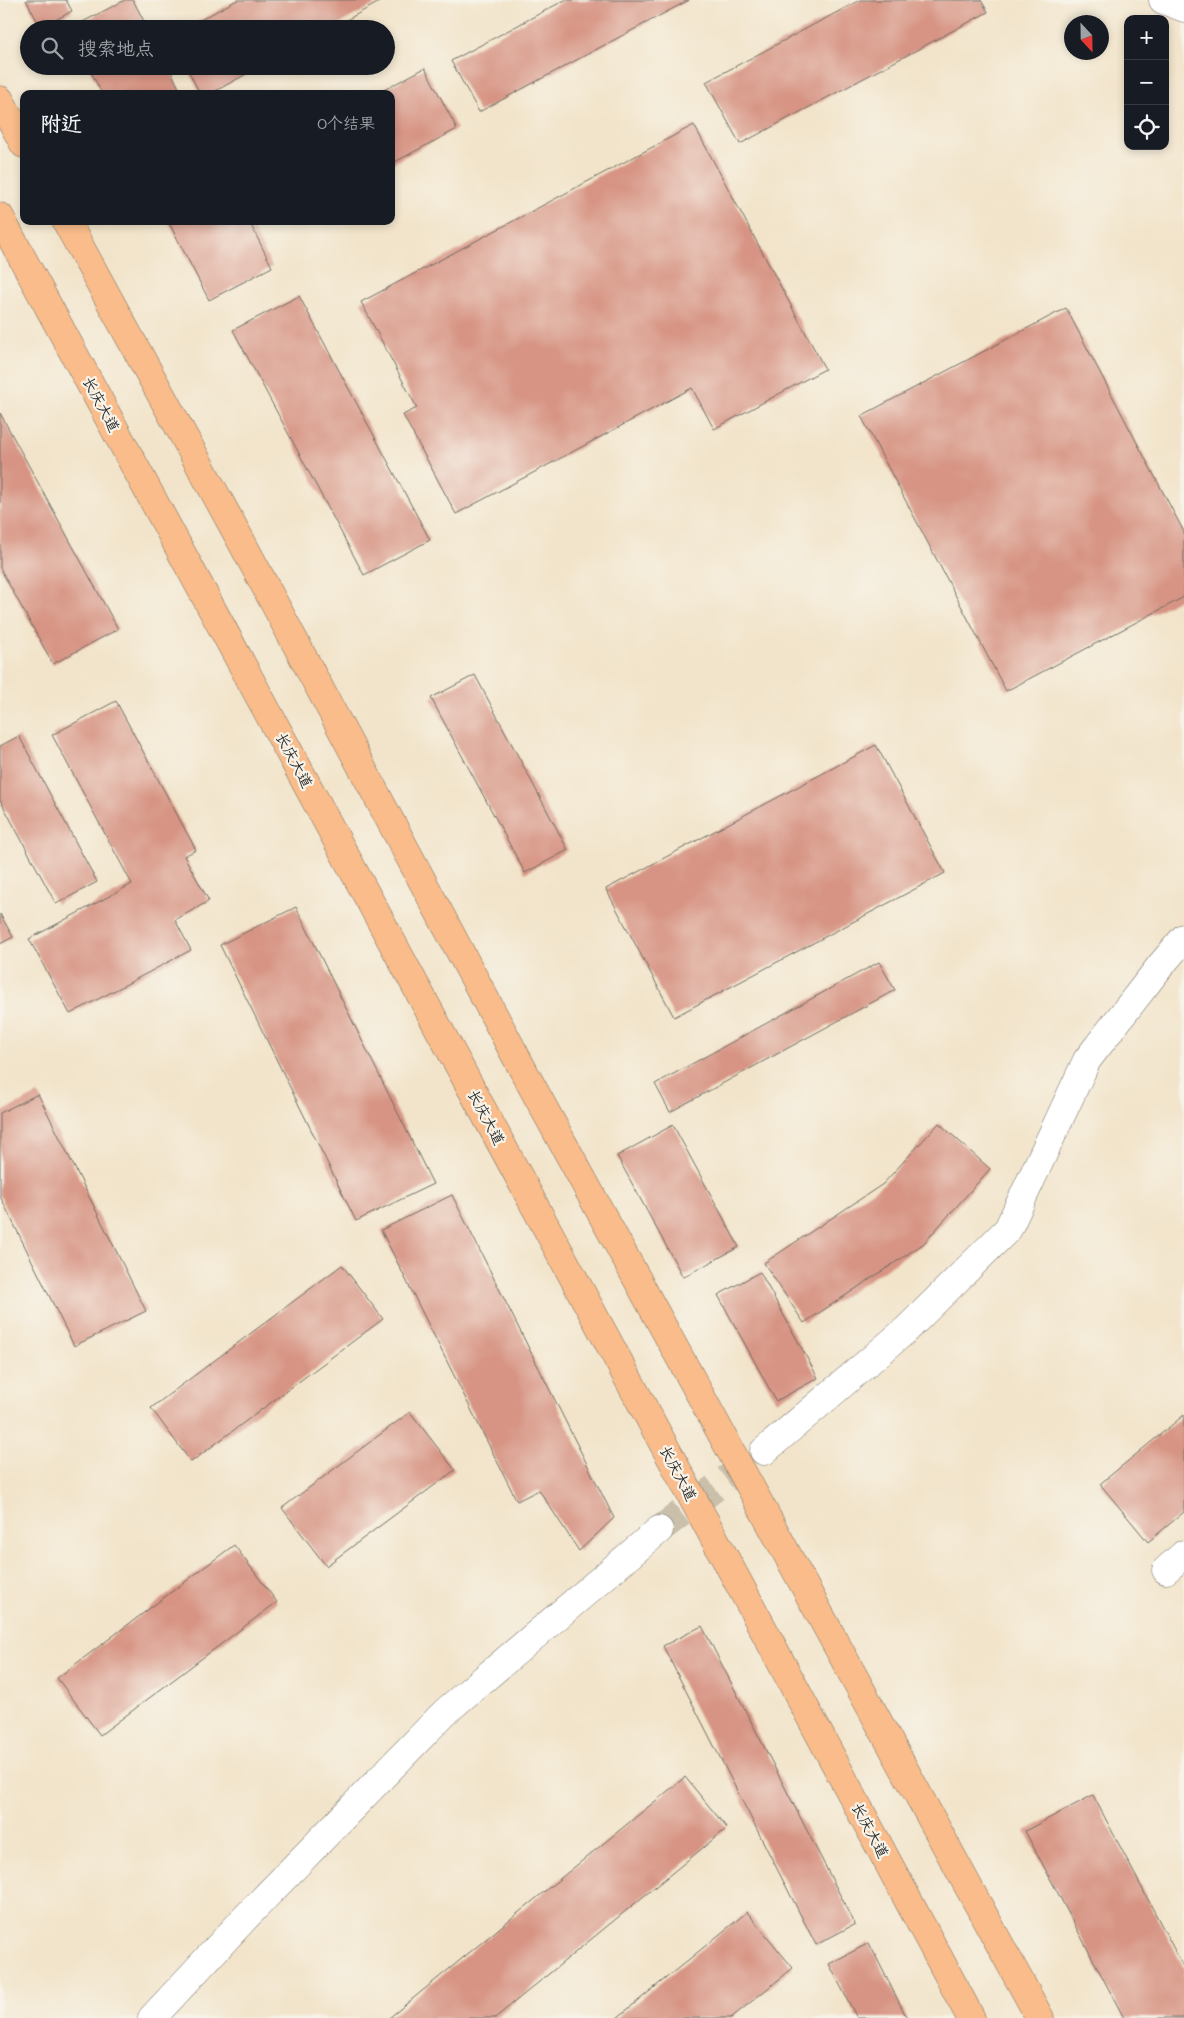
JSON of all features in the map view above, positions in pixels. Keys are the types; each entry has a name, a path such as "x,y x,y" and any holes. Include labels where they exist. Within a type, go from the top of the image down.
{"main road":[{"path":"0,100 20,137"},
{"name":"长庆大道","path":"0,217 665,1447 971,2018"},
{"path":"68,225 240,539 529,1081 1040,2018"}],"street":[{"path":"1163,0 1184,8"},
{"path":"764,1451 908,1329 1008,1229 1086,1060 1184,938"},
{"path":"152,2018 245,1918 445,1712 659,1530"}],"building":[{"path":"26,0 66,0 72,11 56,20 37,20"},
{"path":"125,0 133,0 143,20 86,20"},
{"path":"237,0 383,0 346,20 200,20"},
{"path":"565,0 689,0 479,112 451,61"},
{"path":"860,0 981,0 988,12 740,144 706,82"},
{"path":"425,68 457,129 395,162 395,90 384,90"},
{"path":"92,75 172,75 180,90 100,90"},
{"path":"190,75 245,75 217,90 198,90"},
{"path":"694,125 825,369 714,429 692,388 456,514 403,415 417,408 361,302"},
{"path":"170,225 251,225 272,267 209,300"},
{"path":"299,296 430,540 364,575 233,330"},
{"path":"1066,308 1184,532 1184,597 1006,691 861,416"},
{"path":"0,413 118,629 53,664 0,568"},
{"path":"475,675 568,850 525,873 431,698"},
{"path":"116,701 196,850 184,856 209,901 175,920 191,950 70,1014 29,939 132,884 52,735"},
{"path":"19,736 97,882 56,904 0,800 0,746"},
{"path":"876,745 945,873 674,1017 606,889"},
{"path":"296,907 433,1184 356,1221 220,945"},
{"path":"0,914 13,937 0,944"},
{"path":"879,962 895,990 670,1112 655,1084"},
{"path":"38,1094 146,1311 74,1346 0,1196 0,1113"},
{"path":"939,1123 990,1169 923,1244 804,1323 764,1263 883,1184"},
{"path":"673,1125 739,1247 683,1277 617,1156"},
{"path":"452,1195 614,1518 579,1551 539,1490 517,1501 381,1230"},
{"path":"342,1265 383,1319 191,1462 151,1408"},
{"path":"760,1272 818,1378 776,1401 718,1295"},
{"path":"410,1412 455,1470 326,1566 282,1508"},
{"path":"1184,1415 1184,1512 1148,1542 1100,1484"},
{"path":"234,1545 277,1602 100,1735 57,1678"},
{"path":"702,1626 855,1924 816,1945 663,1646"},
{"path":"685,1777 727,1828 495,2018 389,2018"},
{"path":"1093,1795 1184,1968 1184,2018 1124,2018 1025,1831"},
{"path":"747,1912 793,1968 731,2018 617,2018"},
{"path":"869,1943 907,2018 857,2018 829,1964"}],"tunnel":[{"path":"659,1530 764,1451"}]}
